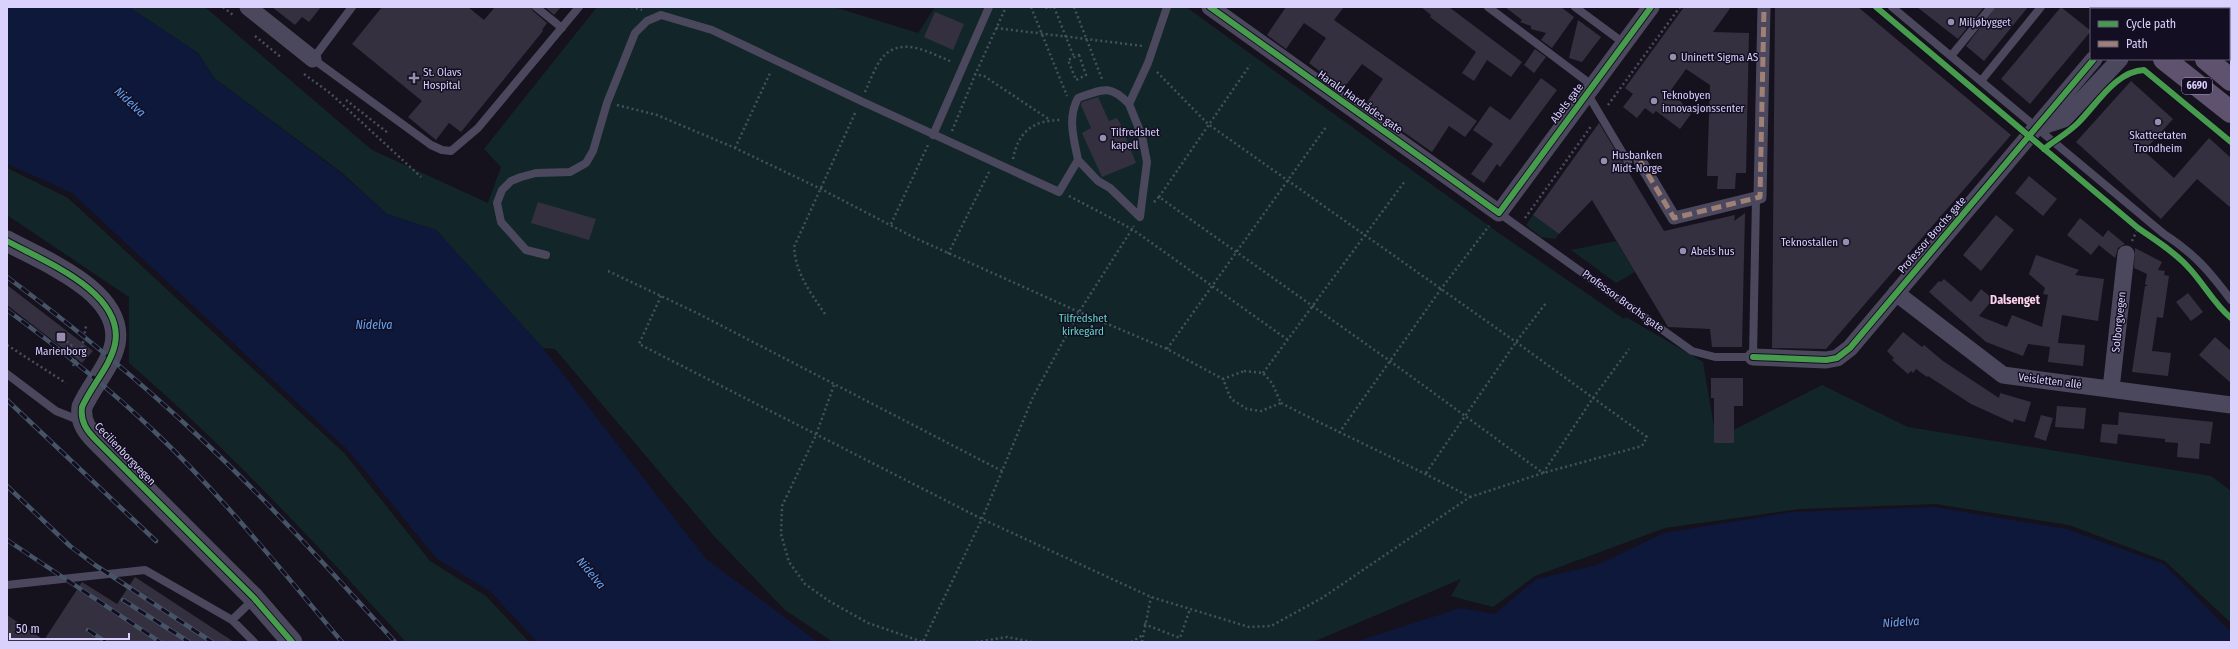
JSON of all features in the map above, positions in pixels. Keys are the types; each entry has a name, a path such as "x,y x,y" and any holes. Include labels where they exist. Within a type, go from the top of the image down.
{"main road":[{"name":"6690","path":"2165,60 2231,112"},
{"name":"6690","path":"2207,60 2231,80"}],"street":[{"path":"248,7 313,59"},
{"name":"Harald Hardrådes gate","path":"1210,7 1499,212"},
{"name":"Abels gate","path":"1499,212 1651,7"},
{"path":"1634,162 1674,218 1760,197 1764,7"},
{"name":"Professor Brochs gate","path":"1754,357 1826,360 1837,358 1850,348 2093,60"},
{"path":"2037,128 2064,119 2119,60"},
{"name":"Cecilienborgvegen","path":"7,240 89,288 103,302 112,319 115,344 107,362 86,397 81,414 82,421 97,441 254,598 292,642"},
{"name":"Solborgvegen","path":"2111,390 2126,254"},
{"name":"Veisletten allé","path":"1896,293 2003,375 2111,390 2231,404"}],"lane":[{"path":"352,7 313,59 431,145 442,150 451,151 478,128 579,7"},
{"path":"536,7 562,28"},
{"path":"933,135 989,7"},
{"path":"1129,104 1148,63 1168,7"},
{"path":"1575,7 1625,44"},
{"path":"1892,7 2164,234 2187,249 2205,266 2231,300"},
{"path":"1951,56 1991,7"},
{"path":"1981,81 2041,7"},
{"name":"Abels gate","path":"1490,8 1590,89"},
{"path":"546,255 526,250 501,222 496,203 502,190 511,181 536,173 570,172 586,162 593,151 607,103 635,33 647,21 661,15 712,30 948,142 1060,192 1078,160"},
{"path":"1106,88 1118,93 1129,104 1142,136 1147,162 1140,217 1110,188 1098,182 1078,160 1071,120 1074,106 1078,98 1106,88"},
{"path":"1590,89 1634,162"},
{"path":"1754,357 1756,198"},
{"name":"Professor Brochs gate","path":"1499,212 1692,351 1715,357 1754,357"},
{"path":"7,374 56,411 82,421"},
{"path":"7,585 145,570 232,620 254,642"},
{"path":"232,620 254,598"}],"path":[{"path":"948,142 975,75 1006,7"},
{"path":"1031,7 1068,99 1074,106"},
{"path":"1046,7 1047,9 1052,7 1074,57"},
{"path":"1074,7 1106,88"},
{"path":"996,28 1086,38 1153,48"},
{"path":"252,32 286,60"},
{"path":"825,314 806,287 795,264 794,247 861,101 882,59 894,48 911,46 975,75 984,76 1050,120"},
{"path":"1078,56 1086,75 1076,80 1068,60 1074,57 1078,56"},
{"path":"735,148 775,61"},
{"path":"662,296 639,344 982,519 1151,597 1249,627 1271,626 1322,598 1470,497 1543,473 1642,446 1647,437 1441,288 1208,124 1148,63"},
{"path":"922,642 982,519 1033,397 1079,312 1140,217 1159,197 1250,65"},
{"path":"298,70 330,93 421,177"},
{"path":"607,103 657,115 735,148 821,189 948,254 1167,350 1222,379 1231,399 1247,409 1261,411 1281,403"},
{"path":"1011,169 1015,147 1021,136 1036,125 1050,120 1071,120"},
{"path":"1167,350 1237,254 1326,127"},
{"path":"891,224 933,135"},
{"path":"948,254 994,162"},
{"path":"1263,373 1405,181"},
{"path":"1060,192 1132,230 1288,340"},
{"path":"1159,197 1237,254 1390,361 1543,473"},
{"path":"1339,433 1441,288 1499,212"},
{"path":"2132,223 2143,232"},
{"path":"608,271 662,296 1002,471"},
{"path":"1426,473 1516,342 1546,303"},
{"path":"72,366 80,353 86,326"},
{"path":"59,335 80,353"},
{"path":"7,345 66,383"},
{"path":"1543,473 1593,398 1629,349"},
{"path":"1222,379 1244,371 1263,373 1272,383 1281,403 1339,433 1426,473 1470,497"},
{"path":"834,385 816,435 782,506 781,534 789,562 805,584 830,601 868,623 922,642 927,642"},
{"path":"1142,642 1144,624 1151,597"},
{"path":"1144,624 1180,638 1190,609"},
{"path":"1131,642 1143,635"},
{"path":"976,642 1007,637 1032,642"}],"green space":[{"name":"Tilfredshet kirkegård","path":"129,7 205,7 372,150 488,203 501,167 484,149 597,7 834,7 918,33 935,7 1186,7 1496,231 1624,319 1626,317 1703,362 1716,439 1822,385 1908,427 2211,476 2231,491 2231,623 2165,561 2069,525 1936,504 1799,509 1665,528 1535,576 1493,607 1451,596 1461,579 1313,642 833,642 785,610 714,536 555,349 543,348 436,230 387,214 341,172 214,78 198,53"},
{"path":"7,168 68,198 344,453 430,561 486,596 529,642 406,642 272,498 202,429 129,363 129,297 7,215"},
{"path":"1533,215 1559,234 1555,239 1541,237 1526,225"},
{"path":"1616,241 1635,272 1616,283 1571,250"}],"water":[{"name":"Nidelva","path":"7,7 129,7 198,53 214,78 341,173 387,214 436,230 543,348 706,559 818,642 537,642 491,592 436,558 348,450 72,193 7,164"},
{"name":"Nidelva","path":"1934,507 2066,529 2164,564 2231,632 2231,642 1355,642 1460,608 1495,614 1536,579 1597,565 1664,533 1792,512"}],"building":[{"path":"272,7 321,7 309,22 302,17 295,25"},
{"path":"382,7 468,7 484,20 495,7 531,7 533,11 547,23 542,30 543,31 461,132 449,123 436,140 408,117 422,101 352,44"},
{"path":"545,7 561,7 554,15"},
{"path":"1286,7 1344,7 1334,20 1477,121 1465,137 1449,126 1432,152 1365,105 1383,79 1362,64 1343,89 1309,63 1326,38 1304,23 1286,49 1267,35"},
{"path":"1421,7 1449,7 1522,62 1511,77 1487,60 1474,81 1462,73 1476,52 1430,17 1431,15"},
{"path":"1505,7 1561,7 1574,17 1552,48 1541,40 1546,33 1531,29 1531,26 1520,22 1522,20"},
{"name":"Teknobyen innovasjonssenter","path":"1684,7 1731,7 1713,32 1749,33 1746,173 1736,173 1735,189 1717,189 1718,176 1707,176 1710,85 1686,69 1671,90 1691,114 1680,129 1656,111 1653,114 1645,108 1637,118 1623,107 1633,94 1625,88"},
{"name":"Teknostallen","path":"1775,7 1858,7 2011,135 1826,349 1772,348"},
{"name":"Miljøbygget","path":"1917,7 1984,7 1958,39"},
{"path":"1996,7 2028,7 1984,61 1966,46"},
{"path":"2061,7 2090,30 2090,32 2030,104 2001,79"},
{"path":"935,12 964,24 953,50 924,37"},
{"path":"1578,20 1601,37 1582,62 1569,58"},
{"path":"1535,49 1546,57 1534,73 1524,65"},
{"path":"1541,78 1557,90 1500,167 1497,164 1484,183 1471,174 1493,144 1473,130 1490,106 1510,120"},
{"path":"2131,81 2173,119 2144,151 2174,178 2209,138 2231,158 2231,208 2197,179 2161,219 2076,142"},
{"name":"Tilfredshet kapell","path":"1098,97 1109,121 1117,118 1120,123 1136,163 1102,177 1082,133 1091,128 1081,105 1082,102"},
{"name":"Abels hus","path":"1599,123 1664,231 1735,215 1734,221 1745,213 1742,347 1712,347 1710,329 1668,327 1592,200 1559,234 1533,215"},
{"path":"2029,176 2057,199 2043,216 2015,193"},
{"path":"538,202 596,219 589,240 531,223"},
{"path":"1996,215 2014,230 1981,271 1963,255"},
{"path":"2080,218 2103,237 2108,230 2125,244 2118,248 2115,258 2099,245 2091,255 2067,235"},
{"path":"2135,248 2162,262 2158,270 2165,271 2164,275 2169,276 2163,318 2157,317 2152,351 2171,353 2168,376 2132,372 2145,286 2148,286 2145,284 2147,274 2134,268"},
{"path":"2036,255 2079,270 2075,275 2104,279 2098,321 2062,315 2058,343 2085,345 2083,366 2048,362 2050,347 2028,344 2023,356 1986,342 1929,292 1939,281 1941,282 1944,279 1971,302 1981,289 1993,299 1979,316 2007,327 2012,315 2042,327 2048,295 2043,294 2045,288 2029,274"},
{"path":"7,285 93,351 82,363 7,305"},
{"path":"2188,293 2203,312 2191,321 2176,302"},
{"path":"1903,332 1922,347 1924,345 1943,361 1999,398 2000,393 2031,402 2025,422 2014,419 2013,423 1971,404 1916,369 1913,373 1911,371 1908,374 1892,360 1894,358 1887,351"},
{"path":"2215,337 2231,351 2231,383 2199,355"},
{"path":"1711,378 1743,378 1743,406 1734,406 1734,443 1714,443 1714,398 1711,398"},
{"path":"2057,406 2086,408 2084,429 2055,427"},
{"path":"2119,412 2213,422 2210,444 2200,443 2199,459 2177,457 2178,443 2165,442 2165,439 2118,434 2117,444 2100,442 2102,424 2118,425"},
{"path":"2041,415 2053,418 2046,441 2034,437"},
{"path":"135,577 234,642 7,642 7,615 44,640 82,582 117,604"}],"railway":[{"path":"7,277 104,353 196,434 273,510 395,642"},
{"path":"7,310 103,385 182,458 252,535 342,642"},
{"path":"7,400 156,541"},
{"path":"7,486 70,546 95,565 212,642"},
{"path":"7,540 160,642"},
{"path":"123,600 189,642"},
{"path":"88,630 106,642"}],"marked path":[{"path":"1640,161 1674,218 1760,197 1764,7"}],"cycle path":[{"path":"1210,7 1499,213 1651,7"},
{"path":"1876,7 2138,228 2165,246 2178,257 2194,274 2219,307 2231,318"},
{"path":"1753,357 1826,360 1837,358 1850,348 2093,60"},
{"path":"2044,149 2074,127 2116,82 2134,72 2144,70 2231,142"},
{"path":"7,241 78,280 95,294 107,309 115,325 115,344 113,352 105,369 82,407 83,422 87,430 254,598 292,642"}],"place":[{"name":"Miljøbygget","path":"1951,22"},
{"name":"Uninett Sigma AS","path":"1673,57"},
{"name":"St. Olavs Hospital","path":"414,78"},
{"name":"Teknobyen innovasjonssenter","path":"1654,101"},
{"name":"Skatteetaten Trondheim","path":"2158,122"},
{"name":"Tilfredshet kapell","path":"1103,138"},
{"name":"Husbanken Midt-Norge","path":"1604,161"},
{"name":"Teknostallen","path":"1846,242"},
{"name":"Abels hus","path":"1683,251"},
{"name":"Marienborg","path":"61,337"}],"district":[{"name":"Dalsenget","path":"2015,300"}]}
